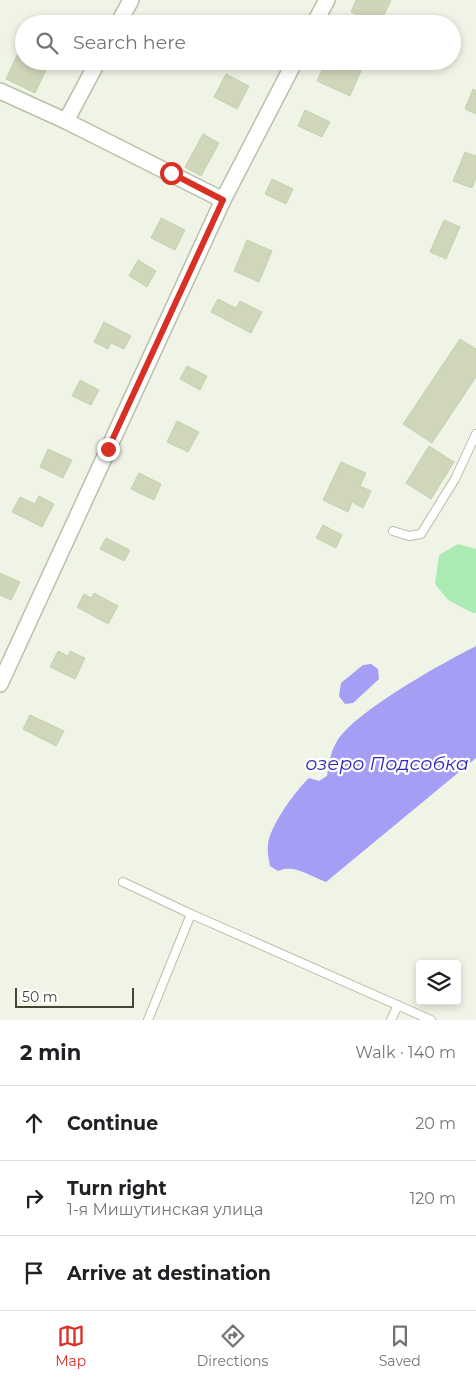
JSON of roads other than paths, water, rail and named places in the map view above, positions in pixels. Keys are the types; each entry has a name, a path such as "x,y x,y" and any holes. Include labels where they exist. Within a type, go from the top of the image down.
{"street":[{"path":"123,15 131,0"},
{"path":"319,15 327,0"},
{"path":"66,121 93,70"},
{"path":"0,684 223,200 290,70"},
{"path":"0,91 66,121 223,200"}],"lane":[{"path":"393,531 409,536 421,534 455,479 476,434"},
{"path":"123,882 431,1020"},
{"path":"148,1020 191,914"},
{"path":"391,1020 398,1005"}],"water":[{"name":"озеро Подсобка","path":"476,646 476,758 326,882 296,870 284,869 278,871 270,866 269,838 278,820 290,800 309,778 319,781 327,776 334,747 346,731 360,717 400,689"},
{"path":"371,664 378,669 379,679 353,703 345,704 339,696 341,683 363,665"}]}
